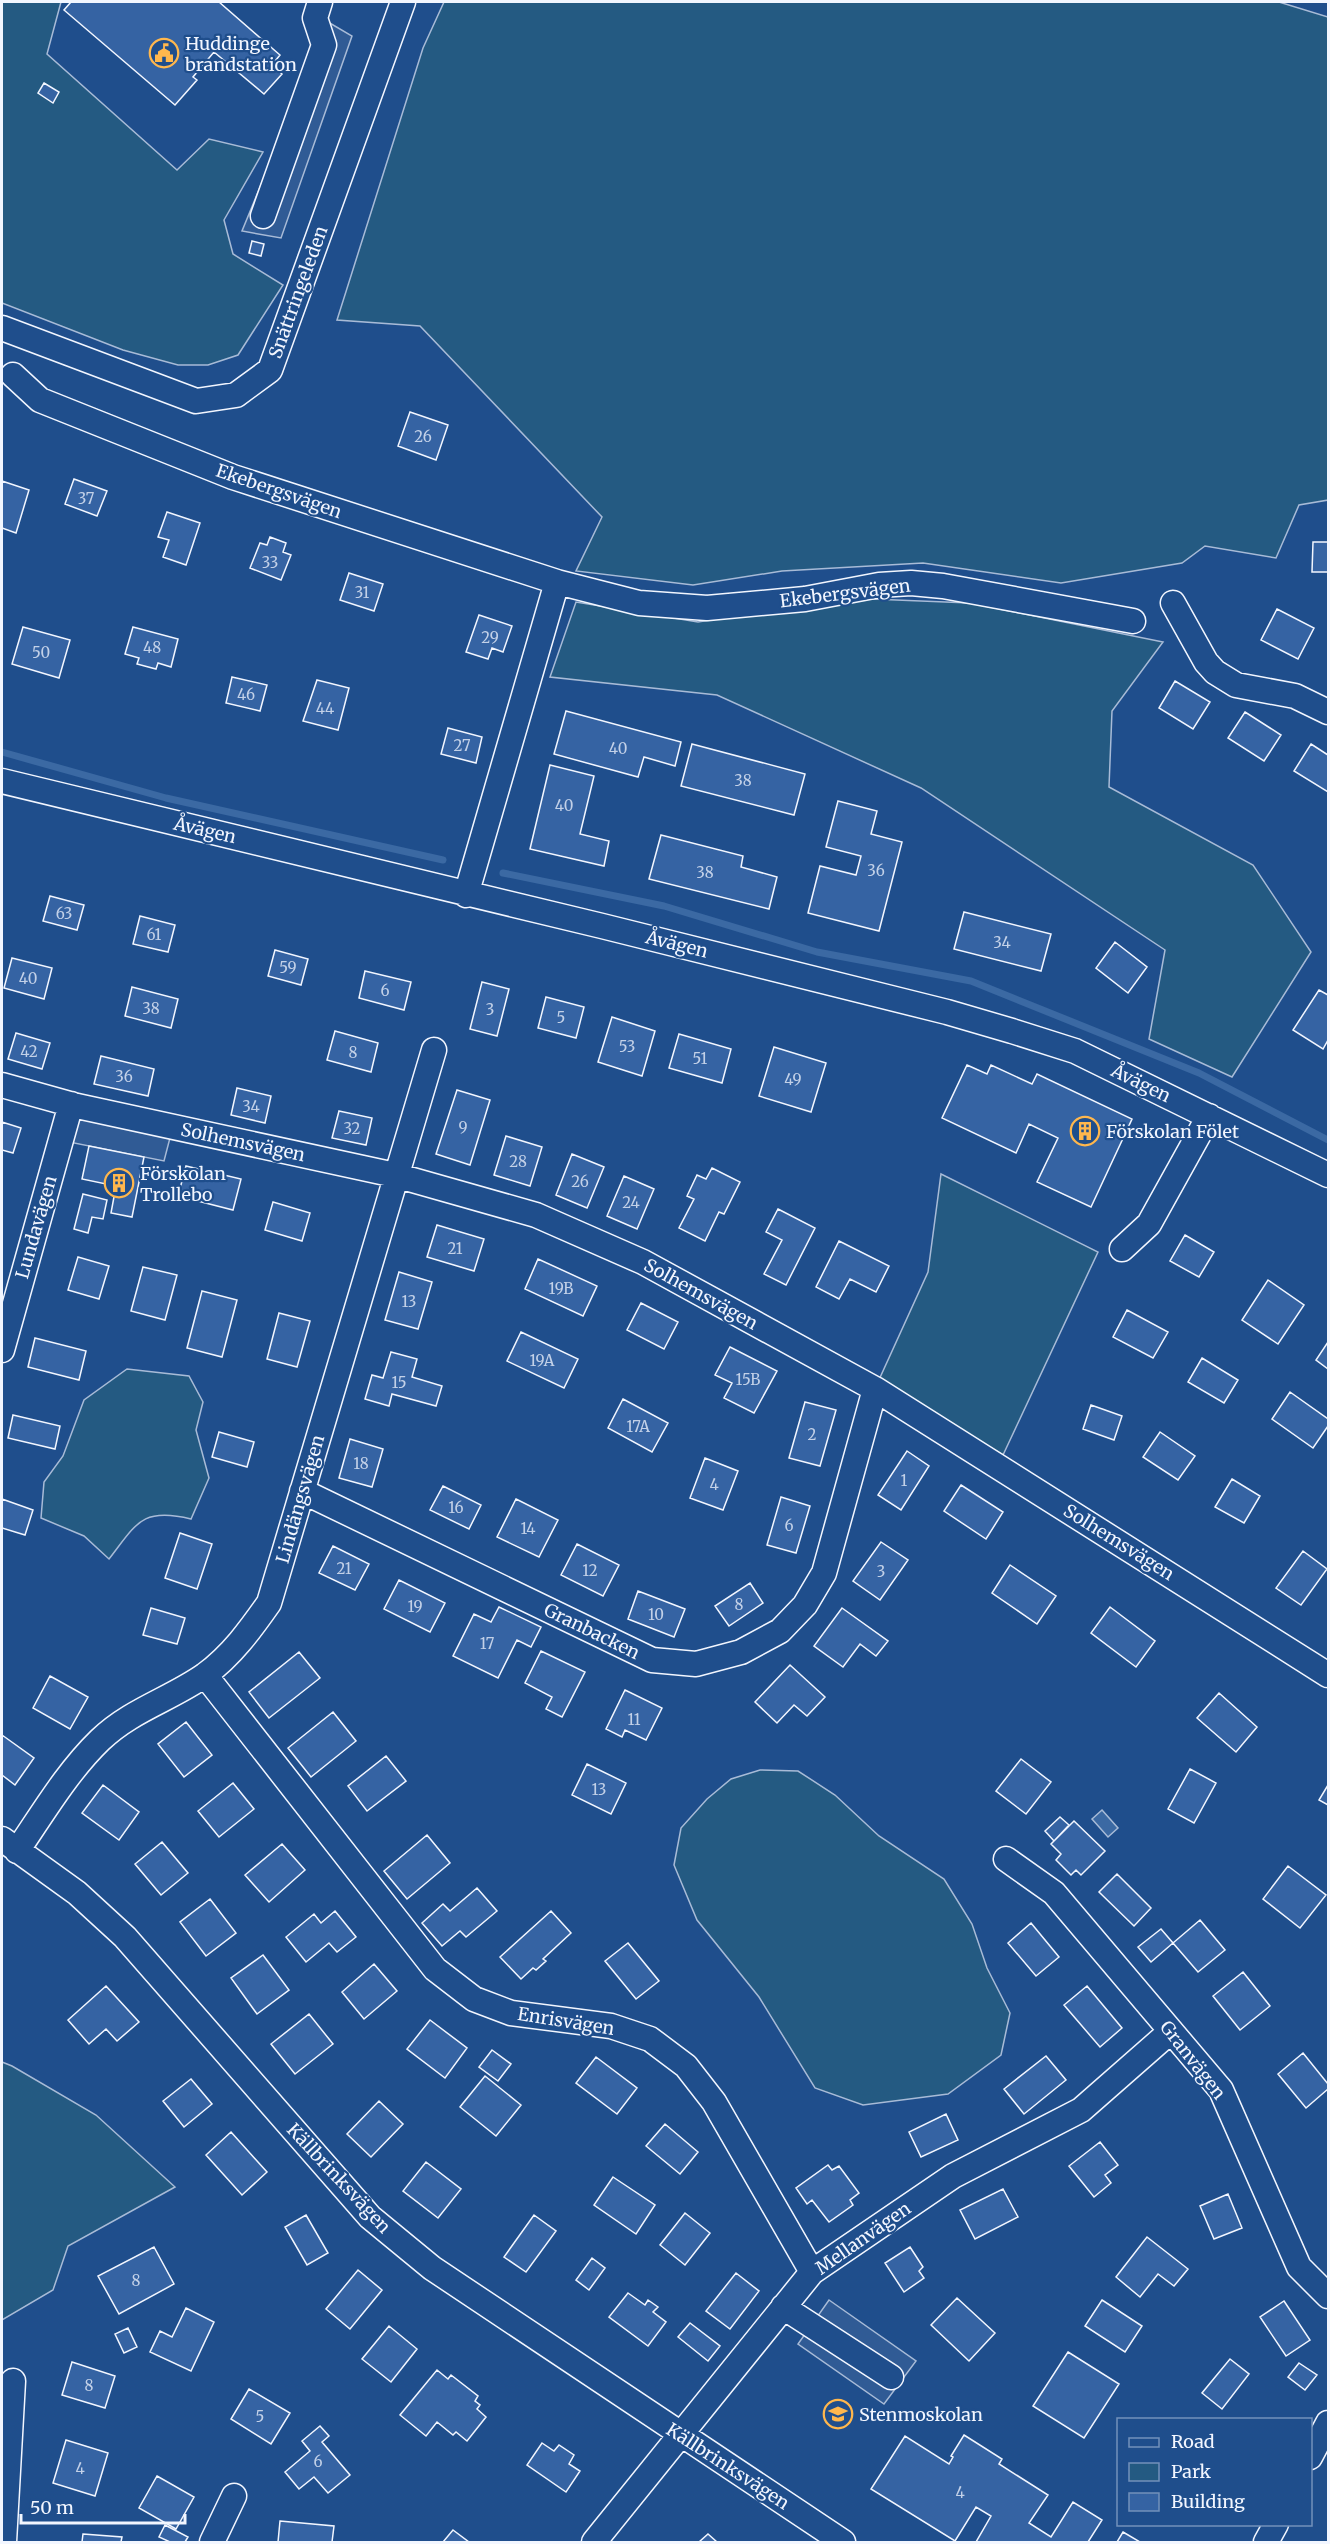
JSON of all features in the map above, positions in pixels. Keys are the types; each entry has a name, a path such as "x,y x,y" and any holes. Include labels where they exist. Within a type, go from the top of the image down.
{"street":[{"path":"263,216 324,45 315,18 320,2"},
{"name":"Snättringeleden","path":"2,328 196,401 236,395 270,370 399,4"},
{"name":"Ekebergsvägen","path":"13,375 40,400 233,477 557,582 639,603 707,608 805,599 879,585 911,583 943,586 1133,621"},
{"path":"466,895 557,582"},
{"path":"1173,603 1206,662 1221,676 1236,685 1253,690 1295,696 1329,712"},
{"name":"Åvägen","path":"2,781 614,929 1002,1027 1075,1051 1329,1175"},
{"name":"Lindängsvägen","path":"9,1845 100,1740 132,1714 205,1675 241,1644 269,1603 434,1050"},
{"name":"Solhemsvägen","path":"2,1085 71,1104 395,1175 536,1215 636,1259 875,1389 1329,1675"},
{"name":"Lundavägen","path":"2,1350 71,1104"},
{"path":"1122,1250 1149,1224 1209,1116"},
{"name":"Granbacken","path":"302,1491 651,1660 696,1664 741,1652 780,1631 805,1605 824,1573 875,1389"},
{"name":"Enrisvägen","path":"205,1675 435,1969 474,1999 511,2013 611,2026 650,2039 686,2066 714,2102 812,2272"},
{"name":"Källbrinksvägen","path":"9,1845 77,1893 125,1937 370,2217 432,2268 843,2542"},
{"name":"Granvägen","path":"1006,1859 1054,1893 1221,2090 1299,2267 1329,2296"},
{"name":"Mellanvägen","path":"594,2542 812,2272 953,2176 1081,2110 1171,2031"},
{"path":"783,2307 891,2377"},
{"path":"4,2542 13,2380"},
{"path":"1312,2455 1329,2423"},
{"path":"212,2542 234,2496"},
{"path":"1266,2542 1275,2526"}],"green space":[{"path":"2,2 61,2 47,54 177,170 209,139 263,152 224,220 233,254 283,285 238,355 208,365 178,365 123,350 2,303"},
{"path":"444,2 1279,2 1328,17 1328,500 1299,505 1276,558 1205,546 1182,563 1061,583 923,563 782,571 693,585 576,571 602,517 420,326 337,320 423,48"},
{"path":"847,598 970,603 1163,642 1112,711 1109,787 1253,865 1311,952 1232,1077 1149,1039 1165,950 921,788 717,695 550,677 576,602 698,622"},
{"path":"941,1174 1098,1252 1003,1455 878,1382 928,1272"},
{"path":"127,1369 189,1376 203,1402 196,1430 209,1478 191,1519 161,1515 142,1521 134,1527 109,1559 84,1536 41,1518 44,1482 63,1456 84,1400"},
{"path":"760,1770 798,1771 835,1795 879,1836 944,1879 972,1924 987,1968 1010,2013 1001,2055 948,2094 863,2105 815,2088 759,1997 697,1920 674,1865 681,1828 707,1799 731,1779"},
{"path":"2,2062 96,2115 175,2187 68,2246 53,2290 2,2320"}],"shaded area":[{"path":"328,22 352,36 281,238 242,231"},
{"path":"76,1112 171,1134 164,1161 69,1142"},
{"path":"1102,1810 1118,1828 1108,1837 1092,1819"},
{"path":"829,2300 916,2361 884,2404 798,2344"}],"building":[{"name":"Huddinge brandstation","path":"71,2 219,2 280,55 272,65 282,74 264,94 214,52 193,77 197,80 175,105 64,10"},
{"path":"44,83 59,92 53,103 38,93"},
{"path":"252,241 264,244 261,256 249,253"},
{"path":"410,412 448,425 436,460 398,446"},
{"path":"74,479 107,491 97,516 65,504"},
{"path":"2,481 29,490 16,533 2,528"},
{"path":"167,512 200,523 186,565 163,557 169,540 158,537"},
{"path":"270,537 286,543 283,552 291,555 281,580 250,568 260,543 267,545"},
{"path":"1313,542 1328,542 1328,572 1312,572"},
{"path":"349,573 383,584 374,611 340,600"},
{"path":"1277,609 1314,628 1298,659 1261,640"},
{"path":"479,615 512,626 503,652 492,648 488,659 466,652"},
{"path":"23,627 70,640 59,678 12,664"},
{"path":"133,627 178,639 171,667 158,663 156,669 137,664 139,658 125,654"},
{"path":"232,677 267,685 260,711 226,703"},
{"path":"317,680 349,688 338,730 303,721"},
{"path":"1175,681 1210,702 1193,729 1159,708"},
{"path":"566,711 681,742 675,766 644,757 638,777 554,754"},
{"path":"1245,712 1281,735 1264,761 1228,738"},
{"path":"448,728 482,737 476,763 441,754"},
{"path":"692,744 805,774 794,815 681,786"},
{"path":"1311,744 1328,755 1328,792 1294,771"},
{"path":"550,765 594,776 580,834 609,841 604,866 530,849"},
{"path":"838,801 877,811 871,834 902,842 879,931 808,913 820,866 856,875 861,856 826,847"},
{"path":"661,835 743,856 741,867 777,877 769,909 649,879"},
{"path":"50,896 84,905 77,930 43,921"},
{"path":"964,912 1051,934 1041,971 954,949"},
{"path":"140,916 175,925 168,952 133,944"},
{"path":"1115,942 1147,967 1128,993 1096,968"},
{"path":"275,950 308,959 301,985 268,976"},
{"path":"12,958 52,968 44,999 4,988"},
{"path":"365,971 411,982 404,1010 359,998"},
{"path":"482,982 509,989 497,1036 470,1029"},
{"path":"132,987 178,999 171,1028 125,1016"},
{"path":"1319,990 1328,995 1328,1040 1323,1049 1293,1030"},
{"path":"546,997 584,1007 576,1038 538,1028"},
{"path":"612,1017 655,1031 642,1076 598,1062"},
{"path":"335,1031 378,1043 371,1072 327,1060"},
{"path":"16,1033 50,1043 42,1069 8,1059"},
{"path":"679,1034 731,1049 722,1083 669,1068"},
{"path":"774,1047 826,1063 811,1112 759,1096"},
{"path":"101,1056 154,1069 148,1096 94,1084"},
{"name":"Förskolan Fölet","path":"967,1065 987,1074 991,1065 1032,1084 1037,1074 1132,1119 1091,1207 1037,1182 1058,1138 1029,1124 1016,1153 942,1118"},
{"path":"237,1088 271,1096 265,1123 231,1115"},
{"path":"457,1090 490,1100 470,1165 436,1154"},
{"path":"339,1111 372,1118 366,1145 332,1138"},
{"path":"2,1122 21,1128 13,1153 2,1150"},
{"path":"506,1136 542,1147 530,1186 494,1175"},
{"name":"Förskolan Trollebo","path":"89,1146 144,1157 132,1217 111,1213 116,1186 82,1179"},
{"path":"572,1154 604,1167 587,1208 556,1195"},
{"path":"186,1166 241,1179 233,1210 178,1196"},
{"path":"712,1168 740,1182 724,1214 719,1212 705,1241 679,1228 694,1199 687,1196 697,1175 706,1179"},
{"path":"624,1176 654,1189 637,1229 607,1216"},
{"path":"83,1194 107,1200 103,1219 92,1217 88,1233 74,1229"},
{"path":"273,1202 310,1213 302,1241 265,1230"},
{"path":"778,1209 815,1228 786,1285 764,1274 782,1240 766,1232"},
{"path":"437,1225 484,1239 474,1271 427,1257"},
{"path":"1185,1235 1214,1252 1199,1277 1170,1261"},
{"path":"839,1241 889,1266 876,1292 850,1279 839,1299 816,1287"},
{"path":"78,1257 109,1266 99,1299 68,1290"},
{"path":"538,1259 597,1286 583,1316 525,1289"},
{"path":"143,1267 177,1275 165,1320 131,1311"},
{"path":"399,1272 432,1282 418,1329 385,1320"},
{"path":"1268,1280 1304,1305 1278,1344 1242,1320"},
{"path":"202,1291 237,1300 222,1357 187,1348"},
{"path":"641,1303 678,1322 664,1349 627,1330"},
{"path":"1127,1310 1168,1332 1153,1358 1113,1337"},
{"path":"279,1313 310,1321 297,1367 267,1359"},
{"path":"521,1332 578,1359 564,1388 507,1361"},
{"path":"35,1338 86,1351 79,1380 28,1367"},
{"path":"1328,1342 1328,1369 1316,1360"},
{"path":"730,1347 777,1371 754,1413 724,1398 732,1383 715,1375"},
{"path":"391,1352 417,1359 412,1377 442,1386 436,1406 392,1394 389,1406 365,1399 372,1375 383,1378"},
{"path":"1202,1358 1238,1380 1224,1403 1188,1382"},
{"path":"1290,1392 1328,1419 1328,1426 1313,1448 1272,1419"},
{"path":"623,1399 668,1423 652,1452 608,1428"},
{"path":"805,1402 836,1410 820,1466 789,1458"},
{"path":"1091,1405 1122,1416 1114,1440 1083,1429"},
{"path":"13,1415 60,1426 55,1449 8,1438"},
{"path":"219,1432 254,1442 247,1467 212,1457"},
{"path":"1160,1432 1195,1456 1178,1480 1143,1457"},
{"path":"350,1439 383,1449 372,1487 339,1478"},
{"path":"907,1451 929,1466 901,1510 878,1495"},
{"path":"705,1458 738,1471 723,1510 690,1498"},
{"path":"1232,1479 1260,1496 1244,1523 1215,1507"},
{"path":"961,1485 1003,1512 986,1539 944,1511"},
{"path":"443,1486 481,1505 469,1529 430,1510"},
{"path":"781,1497 810,1506 796,1553 767,1545"},
{"path":"2,1499 33,1510 25,1535 2,1528"},
{"path":"516,1499 558,1520 539,1557 497,1537"},
{"path":"180,1533 212,1544 197,1589 165,1578"},
{"path":"881,1542 908,1560 880,1600 853,1581"},
{"path":"577,1544 619,1565 603,1596 561,1575"},
{"path":"333,1546 369,1564 355,1590 319,1573"},
{"path":"1303,1551 1327,1569 1301,1605 1276,1588"},
{"path":"1010,1565 1056,1596 1037,1624 992,1593"},
{"path":"399,1580 445,1603 430,1632 384,1609"},
{"path":"750,1583 763,1603 729,1626 715,1606"},
{"path":"638,1591 685,1609 674,1637 628,1619"},
{"path":"499,1607 541,1627 531,1647 517,1640 498,1678 453,1656 474,1614 491,1622"},
{"path":"1110,1607 1155,1641 1136,1667 1091,1633"},
{"path":"151,1608 185,1618 177,1644 143,1635"},
{"path":"842,1608 888,1641 876,1656 860,1644 843,1667 814,1646"},
{"path":"541,1651 585,1672 562,1717 546,1709 552,1697 525,1683"},
{"path":"299,1652 320,1678 269,1718 249,1692"},
{"path":"790,1665 825,1697 807,1716 794,1705 777,1723 755,1702"},
{"path":"50,1676 88,1697 70,1729 33,1708"},
{"path":"625,1690 662,1708 646,1740 625,1730 622,1737 606,1729"},
{"path":"1219,1693 1257,1727 1236,1752 1197,1718"},
{"path":"333,1712 356,1741 311,1777 288,1748"},
{"path":"186,1722 212,1755 184,1777 158,1744"},
{"path":"2,1735 34,1758 15,1785 2,1775"},
{"path":"386,1756 406,1781 367,1811 348,1786"},
{"path":"1021,1759 1051,1782 1026,1814 996,1791"},
{"path":"587,1764 626,1783 611,1814 572,1795"},
{"path":"1190,1769 1216,1783 1194,1823 1168,1809"},
{"path":"233,1783 254,1809 219,1837 198,1811"},
{"path":"103,1785 139,1812 119,1840 82,1813"},
{"path":"1328,1785 1328,1805 1319,1800"},
{"path":"1060,1817 1069,1825 1054,1841 1045,1831"},
{"path":"1074,1821 1105,1851 1081,1875 1076,1870 1071,1875 1056,1860 1061,1854 1051,1844"},
{"path":"427,1835 450,1863 407,1899 384,1871"},
{"path":"162,1842 188,1873 161,1895 135,1864"},
{"path":"282,1844 305,1870 269,1902 245,1875"},
{"path":"1288,1866 1326,1895 1300,1928 1263,1899"},
{"path":"1117,1874 1151,1908 1134,1926 1099,1892"},
{"path":"477,1888 497,1911 466,1937 460,1931 442,1946 422,1923 443,1904 450,1911"},
{"path":"210,1899 236,1933 206,1956 180,1922"},
{"path":"335,1911 356,1937 337,1952 329,1943 306,1962 286,1937 314,1914 321,1923"},
{"path":"551,1911 571,1933 543,1959 546,1961 536,1970 533,1968 521,1979 500,1957"},
{"path":"1200,1920 1225,1950 1198,1972 1173,1943"},
{"path":"1031,1923 1059,1957 1036,1976 1008,1943"},
{"path":"1161,1929 1173,1943 1151,1962 1138,1947"},
{"path":"628,1943 659,1981 636,1999 605,1961"},
{"path":"263,1955 289,1990 257,2014 231,1978"},
{"path":"374,1964 397,1991 364,2019 342,1992"},
{"path":"1243,1972 1270,2006 1240,2030 1213,1996"},
{"path":"106,1986 139,2022 117,2041 106,2029 89,2044 68,2020"},
{"path":"1087,1986 1122,2028 1100,2047 1064,2005"},
{"path":"309,2014 333,2044 295,2074 271,2044"},
{"path":"430,2020 467,2048 445,2078 407,2049"},
{"path":"492,2050 511,2064 498,2081 479,2067"},
{"path":"1303,2053 1328,2084 1328,2089 1306,2108 1278,2074"},
{"path":"1046,2056 1066,2080 1024,2114 1004,2089"},
{"path":"596,2057 637,2088 617,2114 576,2083"},
{"path":"485,2076 521,2105 496,2136 460,2107"},
{"path":"191,2079 212,2104 184,2127 163,2101"},
{"path":"379,2101 403,2124 371,2157 347,2134"},
{"path":"946,2114 958,2140 921,2157 909,2132"},
{"path":"665,2124 698,2152 680,2174 646,2146"},
{"path":"231,2132 267,2172 242,2195 206,2155"},
{"path":"1100,2142 1118,2165 1105,2175 1111,2183 1094,2197 1069,2166"},
{"path":"426,2162 461,2189 438,2218 403,2191"},
{"path":"828,2165 832,2170 839,2166 859,2193 850,2200 853,2205 829,2222 812,2200 807,2204 796,2188"},
{"path":"613,2177 655,2205 636,2234 594,2205"},
{"path":"1003,2189 1018,2217 975,2239 960,2210"},
{"path":"1228,2194 1242,2228 1214,2239 1200,2206"},
{"path":"685,2213 710,2233 685,2265 660,2245"},
{"path":"306,2215 328,2253 307,2265 285,2227"},
{"path":"534,2215 556,2231 526,2272 504,2257"},
{"path":"1147,2237 1188,2269 1174,2286 1158,2274 1140,2297 1116,2277"},
{"path":"154,2247 174,2284 119,2314 98,2276"},
{"path":"910,2247 923,2267 919,2271 924,2278 904,2292 885,2263"},
{"path":"592,2258 605,2268 589,2290 576,2280"},
{"path":"358,2270 382,2290 350,2329 326,2309"},
{"path":"736,2273 759,2291 730,2329 706,2311"},
{"path":"628,2293 645,2305 648,2300 658,2307 653,2312 666,2322 648,2346 609,2317"},
{"path":"957,2298 995,2333 969,2361 931,2325"},
{"path":"1102,2300 1142,2326 1125,2352 1085,2326"},
{"path":"1284,2301 1310,2340 1286,2356 1260,2317"},
{"path":"186,2308 214,2322 191,2371 150,2352 160,2331 172,2337"},
{"path":"690,2323 720,2346 708,2361 678,2337"},
{"path":"389,2326 417,2349 391,2382 362,2359"},
{"path":"128,2328 137,2347 124,2353 115,2334"},
{"path":"1068,2352 1119,2384 1084,2438 1033,2406"},
{"path":"1230,2359 1249,2374 1222,2409 1202,2393"},
{"path":"72,2362 115,2376 105,2408 62,2395"},
{"path":"1299,2363 1317,2375 1305,2390 1288,2377"},
{"path":"437,2370 448,2379 451,2375 478,2396 475,2401 480,2405 477,2409 486,2417 467,2441 456,2432 453,2435 437,2422 426,2436 400,2415"},
{"path":"249,2389 290,2413 271,2444 231,2419"},
{"path":"320,2426 329,2436 322,2442 350,2475 328,2493 314,2477 299,2489 285,2472 310,2451 302,2441"},
{"name":"Stenmoskolan","path":"964,2435 1002,2459 999,2464 1048,2495 1029,2523 1051,2537 1073,2502 1102,2520 1088,2542 976,2542 991,2516 976,2507 955,2541 871,2489 905,2436 949,2464 953,2457 951,2456"},
{"path":"66,2440 108,2453 95,2496 53,2483"},
{"path":"542,2443 554,2451 559,2445 574,2455 569,2464 580,2471 566,2492 527,2465"},
{"path":"157,2476 194,2497 176,2529 139,2508"},
{"path":"280,2521 334,2526 332,2542 278,2542"},
{"path":"165,2525 188,2537 185,2542 170,2542 159,2537"},
{"path":"453,2530 469,2542 443,2542"},
{"path":"1123,2532 1140,2542 1117,2542"},
{"path":"83,2534 122,2537 121,2542 82,2542"},
{"path":"708,2534 717,2542 699,2542"}],"waterway":[{"path":"2,752 166,798 443,860"},
{"path":"503,873 664,906 817,952 971,981 1199,1073 1328,1140"}],"place":[{"name":"Huddinge brandstation","path":"164,53"},
{"name":"Förskolan Fölet","path":"1085,1131"},
{"name":"Förskolan Trollebo","path":"119,1183"},
{"name":"Stenmoskolan","path":"838,2414"}]}
